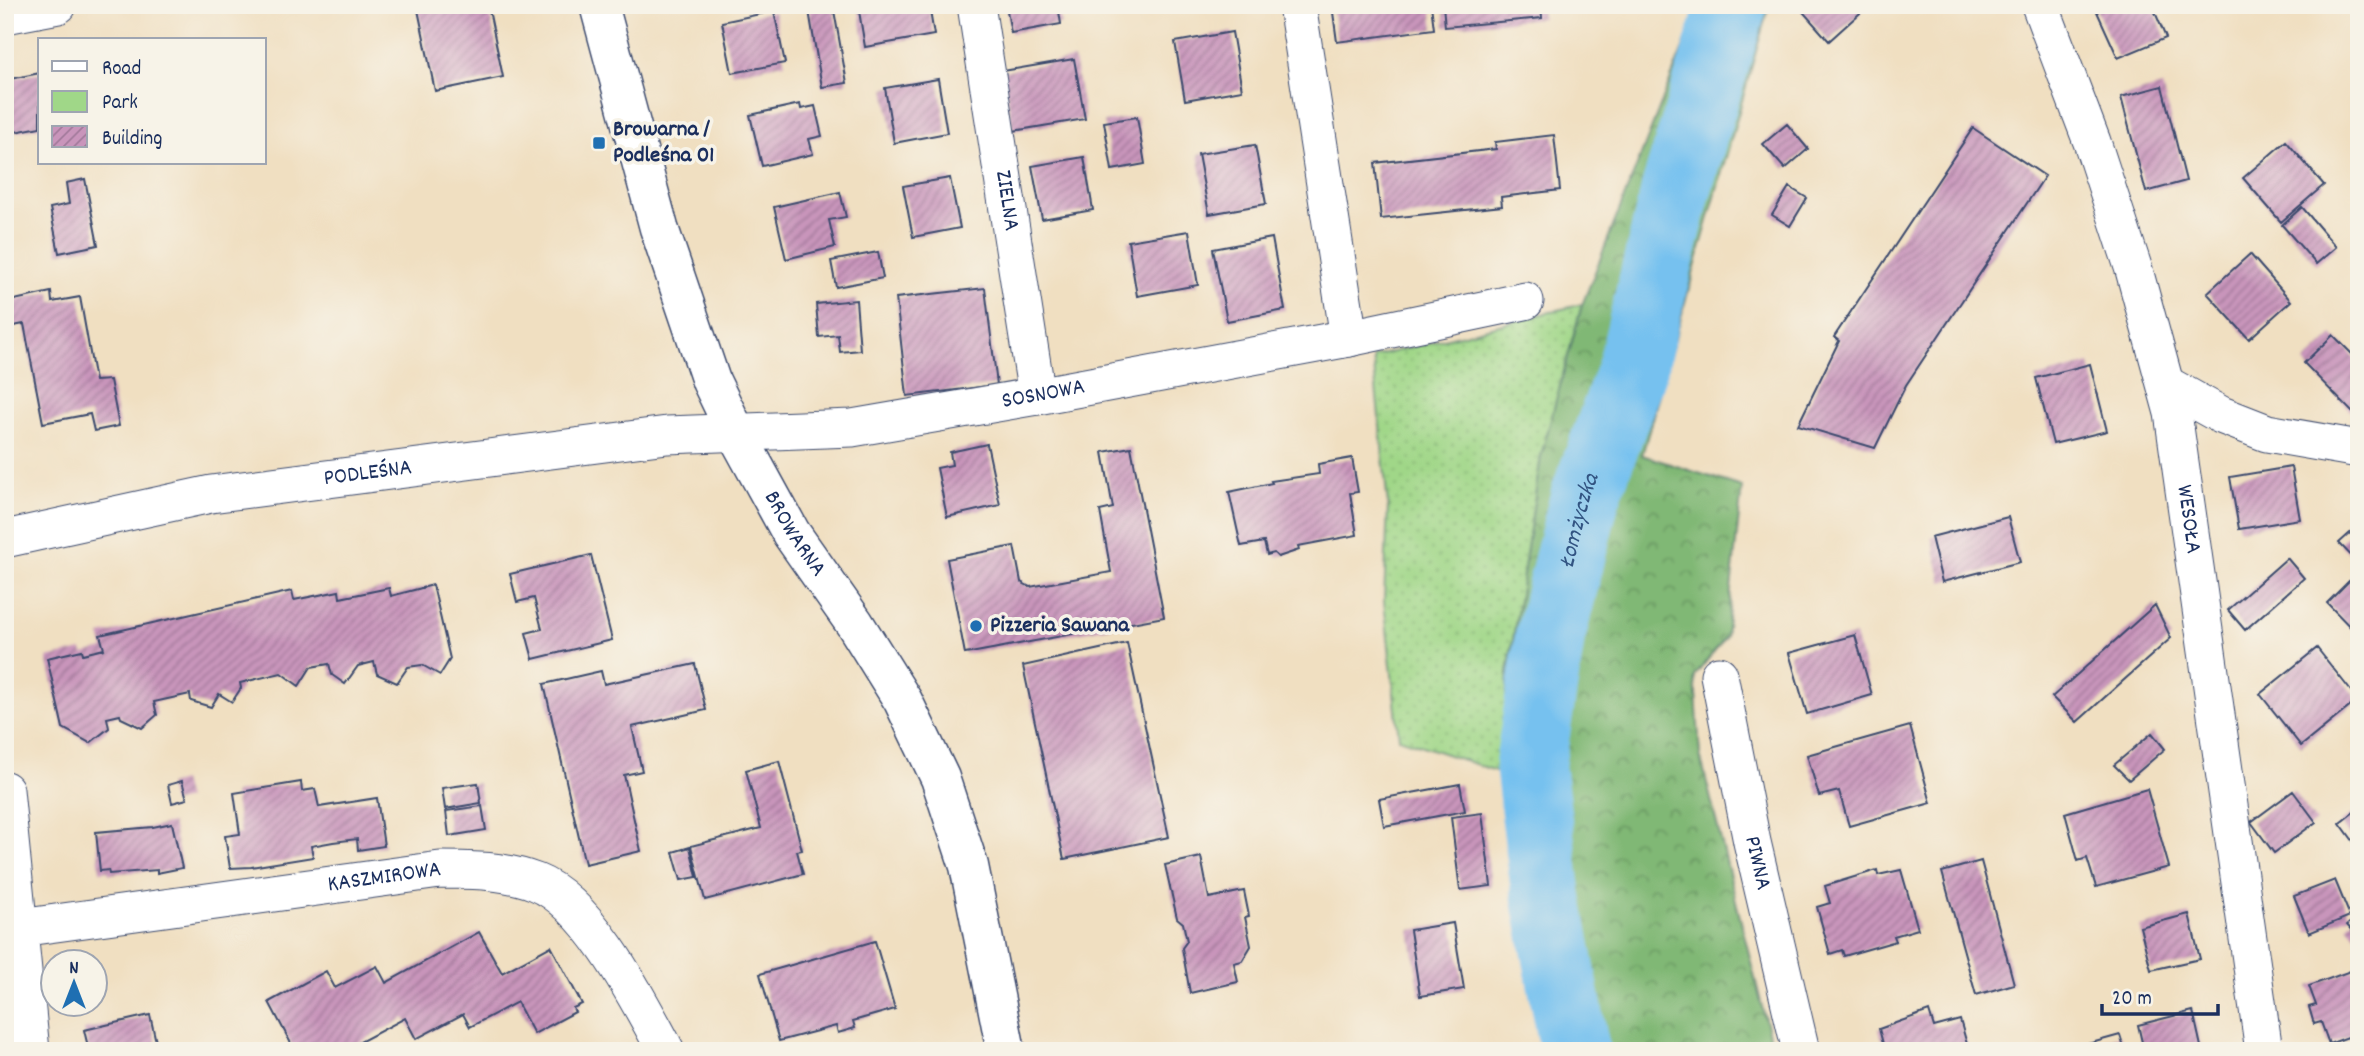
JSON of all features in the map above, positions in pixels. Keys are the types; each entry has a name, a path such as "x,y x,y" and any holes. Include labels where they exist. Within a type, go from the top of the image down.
{"street":[{"path":"5,15 58,5"},
{"name":"BROWARNA","path":"599,5 659,228 711,381 735,432 791,533 855,624 903,701 940,778 969,866 1006,1051"},
{"name":"ZIELNA","path":"976,5 1037,396"},
{"path":"1297,5 1349,338"},
{"name":"WESOŁA","path":"2040,5 2092,142 2167,385 2183,472 2264,1051"},
{"name":"SOSNOWA","path":"735,432 852,428 1349,338 1525,301"},
{"path":"2167,385 2221,415 2267,433 2359,449"},
{"name":"PODLEŚNA","path":"5,538 211,494 655,437 735,432"},
{"name":"PIWNA","path":"1719,675 1752,842 1801,1051"},
{"path":"5,790 12,929 31,1051"},
{"name":"KASZMIROWA","path":"12,929 440,870 518,877 536,882 557,893 587,923 666,1051"}],"green space":[{"path":"1700,5 1769,5 1642,455 1742,487 1726,636 1695,676 1700,755 1773,1051 1542,1051 1501,773 1508,673 1541,456 1582,305"},
{"path":"1582,304 1541,457 1508,673 1501,773 1399,738 1384,601 1388,506 1373,357"}],"building":[{"path":"417,5 488,5 503,77 435,91"},
{"path":"808,5 833,5 847,83 822,87"},
{"path":"858,5 929,5 934,35 865,47"},
{"path":"1006,5 1058,5 1061,24 1011,33"},
{"path":"1332,5 1431,5 1434,29 1337,42"},
{"path":"1443,5 1541,5 1542,18 1445,27"},
{"path":"1797,5 1869,5 1829,41"},
{"path":"2094,5 2152,5 2166,38 2118,58"},
{"path":"774,11 785,63 732,73 722,22"},
{"path":"1232,32 1242,90 1185,100 1175,42"},
{"path":"1074,59 1085,119 1013,131 1003,71"},
{"path":"38,73 38,127 5,134 5,80"},
{"path":"938,79 947,133 894,143 885,88"},
{"path":"2162,86 2186,181 2146,192 2121,97"},
{"path":"800,104 801,109 815,106 822,136 809,139 813,154 762,166 750,115"},
{"path":"1137,117 1145,164 1112,170 1104,122"},
{"path":"1787,124 1808,149 1785,169 1763,144"},
{"path":"1973,128 2045,176 1906,385 1875,448 1798,425 1839,341 1834,337"},
{"path":"1554,135 1560,190 1501,197 1502,206 1381,219 1375,163 1496,149 1495,142"},
{"path":"2286,141 2324,185 2281,222 2243,178"},
{"path":"1255,145 1266,204 1209,214 1198,154"},
{"path":"1084,157 1093,210 1042,219 1032,166"},
{"path":"950,178 960,228 913,237 903,186"},
{"path":"85,179 98,245 59,253 50,208 69,204 66,183"},
{"path":"1789,187 1807,198 1790,226 1772,215"},
{"path":"840,192 846,217 829,220 835,247 786,259 774,207"},
{"path":"2302,207 2336,247 2316,264 2282,225"},
{"path":"1189,231 1198,285 1137,296 1128,241"},
{"path":"1272,238 1285,310 1227,321 1213,249"},
{"path":"878,252 883,278 836,287 831,261"},
{"path":"2250,254 2291,301 2249,339 2207,293"},
{"path":"985,288 997,385 907,396 896,298"},
{"path":"51,292 52,302 80,297 95,381 110,380 119,426 94,431 90,414 43,423 24,324 8,327 5,302"},
{"path":"856,300 860,350 840,352 838,335 819,337 816,304"},
{"path":"2333,335 2359,361 2359,410 2354,414 2304,363"},
{"path":"2090,364 2107,431 2053,444 2036,378"},
{"path":"987,444 1000,505 947,517 937,468 952,465 950,452"},
{"path":"1131,447 1164,617 965,654 947,559 1014,546 1021,582 1030,587 1111,572 1100,511 1113,508 1103,452"},
{"path":"1352,458 1358,492 1350,493 1357,535 1298,546 1299,550 1278,557 1274,553 1267,555 1264,542 1241,546 1229,492 1272,483 1271,481 1319,474 1318,464"},
{"path":"2291,467 2300,519 2239,529 2230,477"},
{"path":"2008,517 2020,562 1942,582 1931,537"},
{"path":"2359,525 2359,564 2339,543"},
{"path":"591,555 612,640 533,659 526,633 542,629 534,598 517,602 510,574"},
{"path":"2287,558 2304,578 2245,630 2228,610"},
{"path":"2354,576 2359,581 2359,636 2327,603"},
{"path":"433,585 450,659 440,675 422,665 408,667 397,683 377,674 374,662 358,666 345,684 332,675 329,664 311,667 299,686 281,673 240,683 241,688 232,702 219,694 211,707 191,701 190,694 154,702 157,715 142,728 120,715 107,718 109,728 90,743 63,728 47,658 82,650 83,654 104,649 100,635 292,591 294,600 339,591 340,598 389,588 391,596"},
{"path":"2155,605 2171,638 2077,722 2052,697"},
{"path":"1855,635 1872,695 1807,714 1789,653"},
{"path":"1127,643 1169,837 1064,859 1023,666"},
{"path":"2317,648 2358,700 2301,746 2260,694"},
{"path":"695,664 706,710 632,727 642,771 624,775 641,851 585,864 544,684 601,671 604,684"},
{"path":"1910,726 1931,803 1849,826 1839,791 1819,796 1807,755"},
{"path":"2152,733 2165,749 2129,780 2114,765"},
{"path":"779,761 802,850 797,851 803,874 705,900 691,846 761,828 746,770"},
{"path":"182,781 187,799 172,803 168,785"},
{"path":"301,782 302,791 315,789 319,807 377,798 384,846 358,850 357,839 333,842 311,846 313,857 230,868 225,836 240,834 234,793"},
{"path":"478,783 481,803 445,809 442,788"},
{"path":"1460,784 1465,811 1384,826 1379,799"},
{"path":"2147,789 2169,867 2096,887 2087,858 2078,861 2065,813"},
{"path":"2293,791 2316,822 2274,853 2251,822"},
{"path":"482,806 486,830 449,836 446,811"},
{"path":"2359,808 2359,838 2354,842 2340,823"},
{"path":"1482,813 1491,886 1460,890 1451,817"},
{"path":"172,823 182,868 157,873 157,870 109,874 108,870 100,871 96,832"},
{"path":"690,847 697,877 681,880 673,852"},
{"path":"1201,857 1209,898 1244,891 1249,916 1245,917 1251,946 1242,961 1234,963 1238,982 1190,993 1182,948 1187,941 1183,923 1177,918 1165,865"},
{"path":"1981,861 2014,984 1976,995 1942,872"},
{"path":"1877,870 1878,875 1901,870 1918,929 1894,936 1896,941 1844,956 1842,950 1830,954 1817,907 1830,903 1825,886"},
{"path":"2335,880 2350,916 2309,933 2294,896"},
{"path":"2189,914 2200,959 2151,970 2140,927"},
{"path":"2359,915 2359,939 2347,925"},
{"path":"1453,923 1464,989 1420,996 1410,930"},
{"path":"479,932 502,973 551,946 582,1004 573,1008 575,1012 534,1034 517,1002 470,1027 463,1014 416,1039 405,1018 343,1051 295,1051 269,1002 326,971 335,988 377,966 386,983"},
{"path":"875,941 895,1009 853,1021 855,1028 838,1033 836,1026 779,1041 760,974"},
{"path":"2353,970 2359,986 2359,1033 2329,1044 2321,1022 2314,1024 2309,1007 2316,1005 2309,986"},
{"path":"1929,1011 1934,1027 1960,1020 1969,1051 1885,1051 1879,1029"},
{"path":"2193,1011 2202,1051 2144,1051 2138,1025"},
{"path":"150,1015 158,1051 89,1051 84,1030"},
{"path":"2120,1035 2125,1051 2066,1051 2066,1050"}],"waterway":[{"name":"Łomżyczka","path":"1575,1051 1547,899 1530,765 1550,637 1585,497 1632,369 1676,190 1732,5"}],"place":[{"name":"Browarna / Podleśna 01","path":"599,143"},
{"name":"Pizzeria Sawana","path":"976,626"}]}
